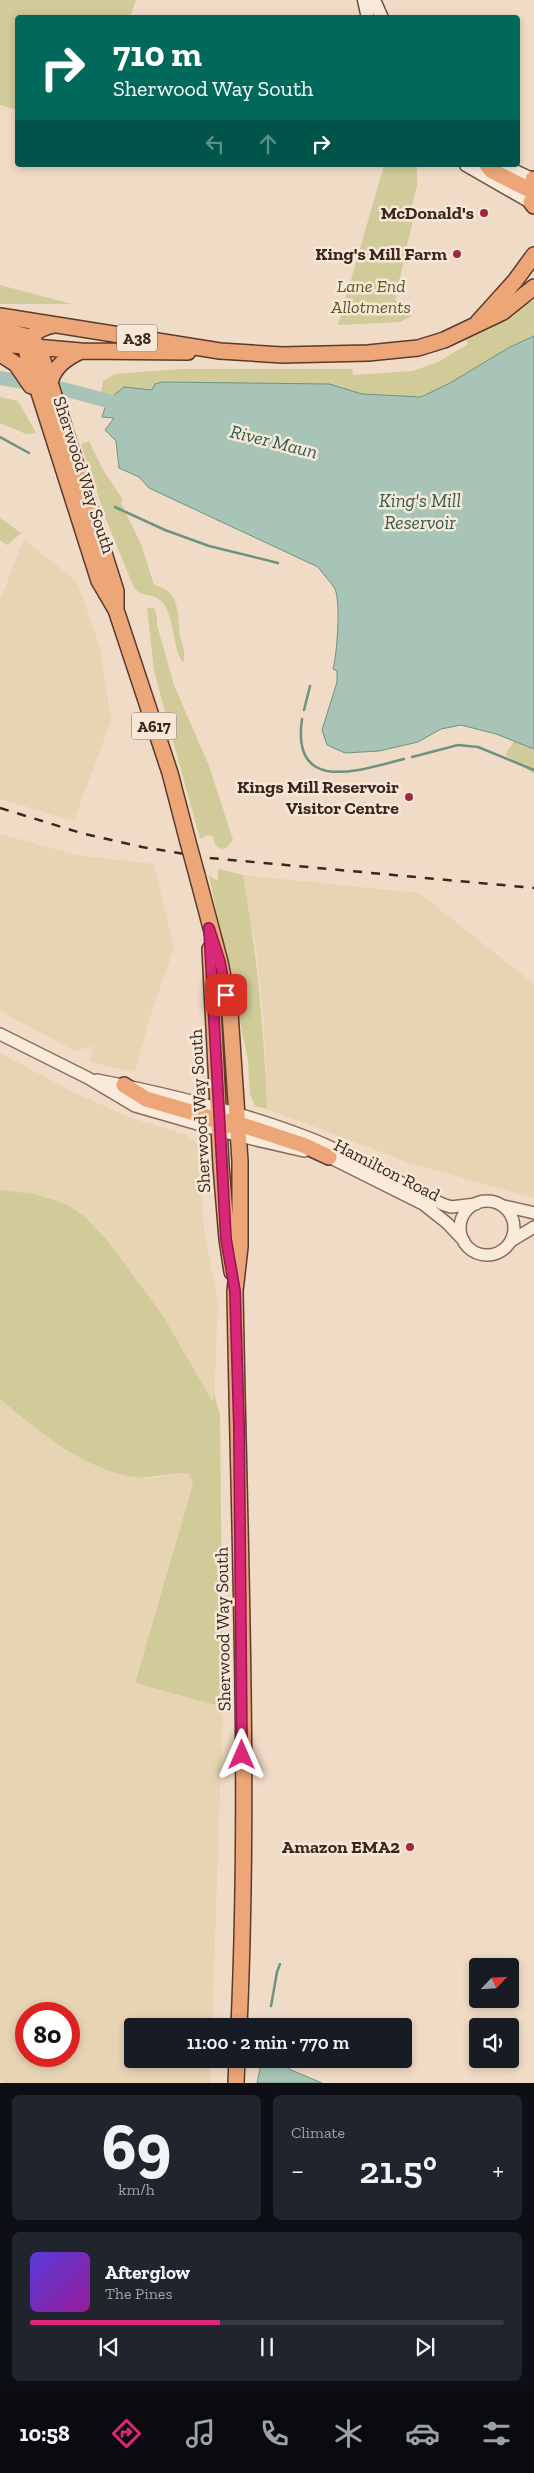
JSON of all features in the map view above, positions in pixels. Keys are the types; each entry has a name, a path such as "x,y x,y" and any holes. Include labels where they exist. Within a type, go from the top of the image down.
{"highway":[{"path":"488,167 533,192"},
{"path":"496,301 534,255"},
{"path":"496,301 519,288 534,273"},
{"name":"A38","path":"0,344 32,344 81,351 162,353 220,351 311,355 408,350 444,340 503,312 534,287"},
{"name":"A38","path":"476,324 496,301"},
{"name":"A38","path":"0,316 220,351"},
{"path":"0,330 32,344 38,330 54,325"},
{"name":"A617","path":"0,354 26,372 32,344"},
{"name":"Sherwood Way South","path":"32,344 50,378 66,458"},
{"path":"50,378 62,362 81,351"},
{"name":"Sherwood Way South","path":"26,372 40,397 66,458 116,591 116,610 170,773 209,928 220,962 217,982 240,1247 235,1291 242,1671 243,1886 239,2018"},
{"name":"Sherwood Way South","path":"209,928 229,1123 226,1239 235,1291"},
{"path":"124,1086 146,1098 304,1145 329,1157"},
{"path":"236,2083 237,2068"}],"main road":[{"path":"364,0 367,15"},
{"path":"374,0 381,15"},
{"path":"471,167 533,192"},
{"path":"504,167 533,192"}],"street":[{"name":"Hamilton Road","path":"0,1034 88,1078 135,1106 311,1139 451,1207 492,1202 534,1213"},
{"name":"Hamilton Road","path":"88,1078 124,1086"},
{"name":"Hamilton Road","path":"329,1157 435,1212 476,1252 487,1255 503,1250 511,1241 534,1227"},
{"path":"464,1241 460,1231 462,1220 467,1210 476,1204"},
{"path":"502,1206 510,1213 514,1224 511,1241"}],"shaded area":[{"path":"24,539 77,582 100,647 111,720 74,821 0,799 0,600"},
{"path":"0,834 76,855 154,864 174,948 151,1014 135,1072 90,1062 93,1046 75,1051 0,1011"},
{"path":"243,875 419,893 534,984 534,1198 407,1162 267,1109 264,1023 256,949"},
{"path":"0,1053 75,1093 131,1118 187,1135 196,1142 201,1154 201,1197 205,1236 218,1302 214,1403 163,1316 107,1240 66,1204 35,1194 0,1190"},
{"path":"0,1399 33,1427 133,1477 155,1478 176,1471 190,1474 193,1484 135,1682 223,1707 212,2018 124,2018 124,2068 211,2068 210,2083 4,2083 0,2079"}],"green space":[{"path":"0,0 136,0 131,15 15,15 15,109 0,105"},
{"name":"Lane End Allotments","path":"383,167 417,167 417,186 410,213 414,215 395,300 412,316 400,322 338,325"},
{"path":"0,285 72,304 0,304"},
{"path":"534,300 534,336 510,347 450,383 421,397 362,394 329,384 162,382 155,384 152,391 124,387 113,398 101,392 103,381 115,374 181,369 352,369 353,375 413,371 438,362 468,344 465,336"},
{"path":"0,397 18,401 36,433 26,434 0,423"},
{"path":"89,441 102,468 123,500 121,503 141,544 154,585 169,592 176,604 184,653 183,663 179,656 171,621 165,606 155,597 140,593 134,588 106,519 81,444"},
{"path":"0,518 21,533 7,545 0,540"},
{"path":"147,608 154,608 174,685 209,766 233,840 226,848 221,849 215,845 213,836 207,835 200,839 154,671"},
{"path":"515,740 534,749 534,774 505,755"},
{"path":"218,869 243,875 259,992 267,1109 255,1106 250,1094 248,1060 209,876 218,881"},
{"path":"0,1190 35,1194 66,1204 85,1217 107,1240 163,1316 213,1402 214,1393 220,1415 223,1707 135,1683 193,1484 190,1474 175,1473 140,1478 96,1466 62,1447 0,1399"}],"water":[{"name":"King's Mill Reservoir","path":"534,336 534,749 496,734 461,725 441,729 418,742 379,751 345,753 327,745 322,730 337,682 337,671 333,669 338,617 335,589 318,567 149,488 139,477 119,468 116,441 105,430 114,418 102,417 107,401 124,387 152,390 155,384 162,382 329,384 362,394 421,397 450,383 510,347"},
{"path":"260,2068 289,2068 322,2083 257,2083"}],"waterway":[{"name":"River Maun","path":"0,378 67,390 123,405"},
{"path":"0,437 29,453"},
{"path":"115,507 165,530 209,546 278,563"},
{"path":"304,710 310,686"},
{"path":"302,719 301,743 307,759 318,768 332,772 349,771 404,759"},
{"path":"412,757 458,745 478,747 534,770"},
{"path":"271,2006 280,1964"}],"railway":[{"path":"0,808 81,833 142,847 210,858 534,888"}],"place":[{"name":"McDonald's","path":"484,213"},
{"name":"King's Mill Farm","path":"457,254"},
{"name":"Kings Mill Reservoir Visitor Centre","path":"409,797"},
{"name":"Amazon EMA2","path":"410,1847"}],"route":[{"path":"226,995 220,962 209,928 226,1239 235,1291 239,1427 242,1755"}]}
